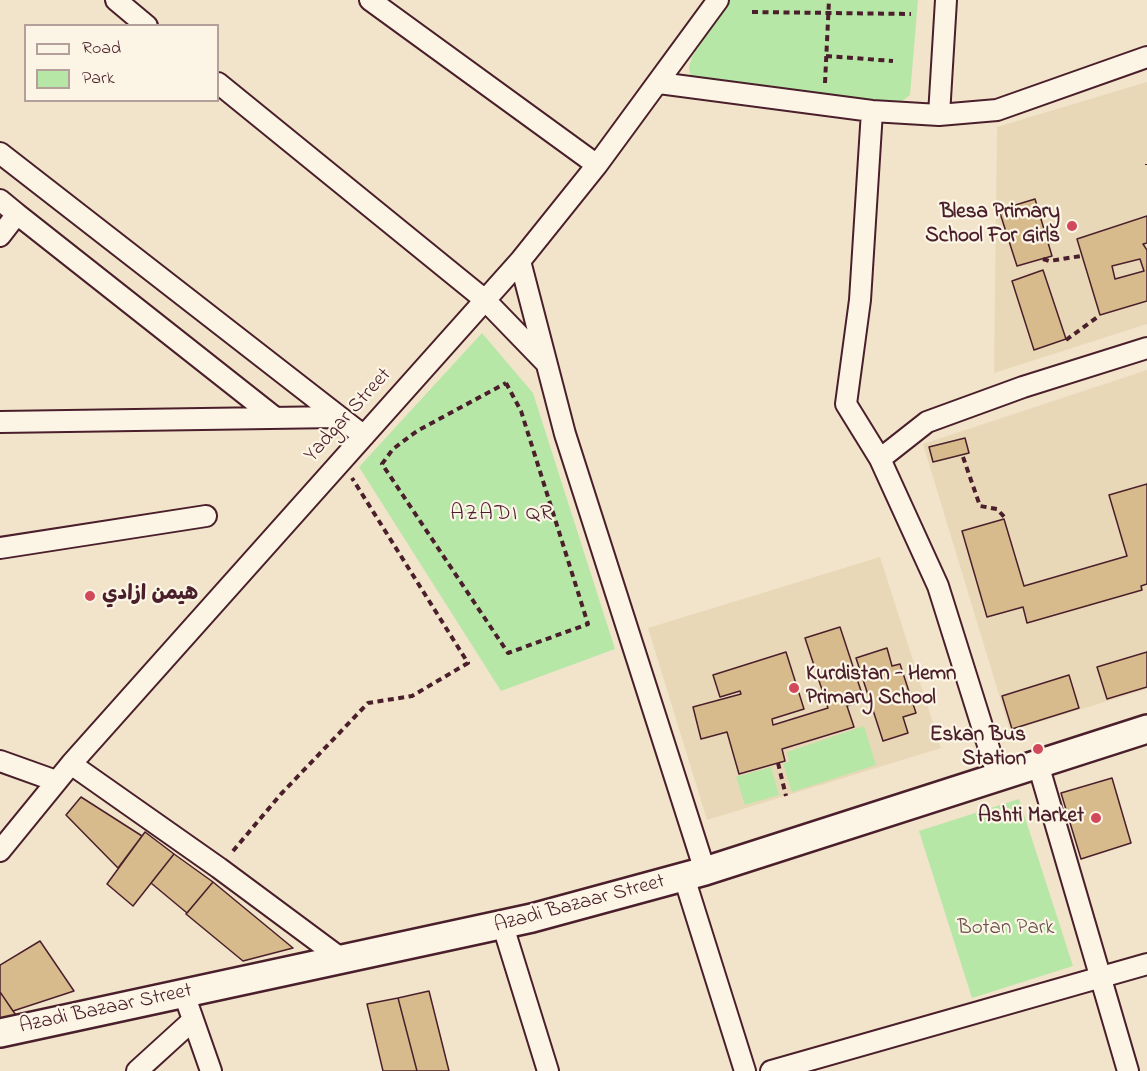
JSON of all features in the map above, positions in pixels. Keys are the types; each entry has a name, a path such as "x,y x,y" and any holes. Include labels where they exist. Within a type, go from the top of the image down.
{"street":[{"path":"116,0 145,24"},
{"path":"370,0 597,165"},
{"name":"Yadgar Street","path":"0,851 70,764 520,261 597,165 718,0"},
{"path":"939,115 946,0"},
{"path":"659,83 872,111 939,115 997,110 1147,57"},
{"path":"219,84 485,300 546,363"},
{"path":"872,111 860,300 846,404 880,459 938,586 999,777"},
{"path":"0,153 364,436"},
{"path":"0,200 273,416"},
{"path":"0,236 17,214"},
{"path":"520,261 565,434 694,874 745,1071"},
{"path":"880,459 927,422 1023,387 1147,348"},
{"path":"0,423 273,416 337,417"},
{"path":"0,548 206,516"},
{"name":"Azadi Bazaar Street","path":"0,1033 502,926 694,874 1147,729"},
{"path":"0,761 56,781"},
{"path":"70,764 219,868 343,960"},
{"path":"1038,764 1128,1071"},
{"path":"502,926 548,1071"},
{"path":"771,1071 1147,964"},
{"path":"184,994 211,1071"},
{"path":"137,1071 193,1020"}],"path":[{"path":"825,104 829,0"},
{"path":"752,12 911,14"},
{"path":"826,56 893,61"},
{"path":"1042,259 1049,261 1081,256"},
{"path":"1066,340 1099,316"},
{"path":"506,383 521,411 588,624 508,653 382,464 393,449 417,431 506,383"},
{"path":"963,457 980,506 997,509 1007,520"},
{"path":"219,868 281,794 368,703 412,696 468,663 341,461"},
{"path":"778,764 786,796"}],"shaded area":[{"name":"Blesa Primary School For Girls","path":"1147,82 1147,324 994,373 997,127"},
{"path":"1147,370 1147,689 1010,731 923,444"},
{"name":"Kurdistan - Hemn Primary School","path":"880,557 941,748 707,820 648,628"}],"green space":[{"path":"729,0 918,0 910,95 901,102 888,104 691,79 689,67 692,57"},
{"path":"482,333 533,393 615,649 501,691 359,467"},
{"path":"864,726 876,765 792,792 783,764 789,761 787,752"},
{"path":"771,767 779,795 745,805 736,777"},
{"name":"Botan Park","path":"1019,799 1073,966 972,998 919,831"}],"building":[{"path":"1035,199 1052,256 1017,266 999,210"},
{"path":"1147,216 1147,243 1143,244 1147,250 1147,301 1100,315 1077,239","holes":["1140,259 1144,271 1115,279 1112,266"]},
{"path":"1043,270 1066,339 1034,350 1012,281"},
{"path":"965,438 969,453 933,462 929,447"},
{"path":"1147,484 1147,584 1141,586 1142,590 1027,623 1023,607 987,617 962,531 1004,519 1024,586 1127,556 1109,495"},
{"path":"840,627 864,700 847,706 854,727 782,749 785,761 739,774 727,732 701,739 693,707 741,694 740,691 720,697 713,675 786,652 804,709 772,719 773,725 828,708 805,638"},
{"path":"887,648 892,666 900,664 916,713 903,717 908,733 883,741 856,658"},
{"path":"1147,652 1147,687 1107,699 1097,667"},
{"path":"1069,675 1079,708 1012,729 1002,696"},
{"name":"Ashti Market","path":"1112,778 1131,843 1081,859 1061,793"},
{"path":"81,797 142,836 118,868 66,815"},
{"path":"145,832 174,854 133,906 107,884"},
{"path":"174,854 213,882 187,913 151,883"},
{"path":"213,882 293,948 243,961 186,914"},
{"path":"40,941 74,991 13,1011 0,992 0,965"},
{"path":"429,991 449,1071 417,1071 398,998"},
{"path":"0,992 13,1011 16,1015 0,1018"},
{"path":"398,998 417,1071 383,1071 367,1004"}],"place":[{"name":"Blesa Primary School For Girls","path":"1072,226"},
{"name":"هيمن ازادي","path":"90,596"},
{"name":"Kurdistan - Hemn Primary School","path":"794,688"},
{"name":"Eskan Bus Station","path":"1038,749"},
{"name":"Ashti Market","path":"1096,818"}],"district":[{"name":"AZADI QR","path":"502,515"}]}
